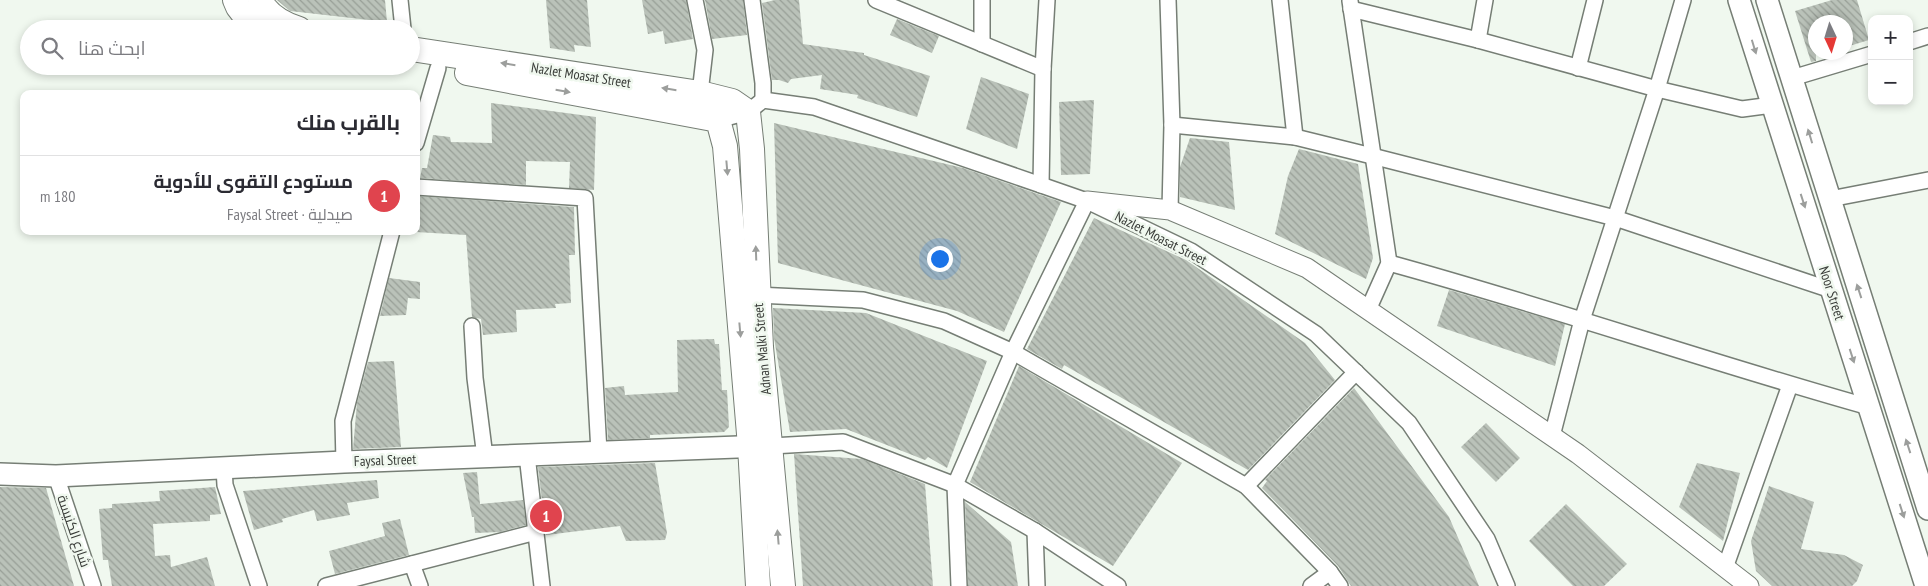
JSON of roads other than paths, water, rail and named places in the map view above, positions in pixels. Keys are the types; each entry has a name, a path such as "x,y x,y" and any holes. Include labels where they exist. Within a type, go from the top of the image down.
{"main road":[{"path":"235,0 248,20"},
{"path":"260,0 263,7 278,20"},
{"name":"Noor Street","path":"1739,0 1926,586"},
{"name":"Noor Street","path":"1767,0 1928,510"},
{"name":"Nazlet Moasat Street","path":"420,50 700,93 756,106"},
{"name":"Nazlet Moasat Street","path":"420,65 718,120"},
{"name":"Adnan Malki Street","path":"756,106 752,149 761,347 758,586"},
{"name":"Adnan Malki Street","path":"718,120 725,146 760,446 782,586"},
{"name":"Faysal Street","path":"0,474 56,476 344,462 760,446"}],"street":[{"path":"400,0 402,20"},
{"path":"695,0 705,50 700,93"},
{"path":"752,0 763,83 756,106"},
{"path":"876,0 1042,69"},
{"path":"982,0 982,44"},
{"path":"1041,184 1042,69 1047,0"},
{"path":"1168,0 1172,125 1170,210"},
{"path":"1280,0 1295,138"},
{"path":"1478,40 1484,0"},
{"path":"1578,68 1595,0"},
{"path":"1552,436 1582,320 1657,89 1683,0"},
{"path":"1368,310 1390,263 1350,5 1657,89 1742,109 1772,105"},
{"path":"1913,41 1928,36"},
{"path":"1792,78 1868,55"},
{"path":"420,129 438,68"},
{"name":"Nazlet Moasat Street","path":"718,120 756,106 814,108 1088,201 1191,251 1316,334 1409,423 1487,539 1507,586"},
{"path":"1172,125 1295,138 1372,156 1616,218 1831,290"},
{"path":"1830,199 1928,180"},
{"path":"420,187 585,198 599,452"},
{"path":"959,586 956,486 1013,352 1088,201 1170,210 1307,268 1586,460 1748,586"},
{"path":"344,462 343,421 391,235"},
{"path":"1390,263 1868,407"},
{"path":"758,295 863,300 944,321 1013,352 1246,486 1330,572 1340,586"},
{"path":"472,326 475,378 484,457"},
{"path":"1246,486 1356,372"},
{"path":"1725,568 1790,385"},
{"path":"760,446 843,442 956,486 1034,531 1118,586"},
{"path":"527,455 542,586"},
{"path":"224,468 225,485 260,586"},
{"name":"شارع الكنيسة","path":"56,476 93,586"},
{"path":"1034,531 1037,586"},
{"path":"326,586 536,532"},
{"path":"412,564 420,586"},
{"path":"1311,586 1330,572"}],"place":[{"name":"مستودع التقوى للأدوية","path":"546,516"}]}
